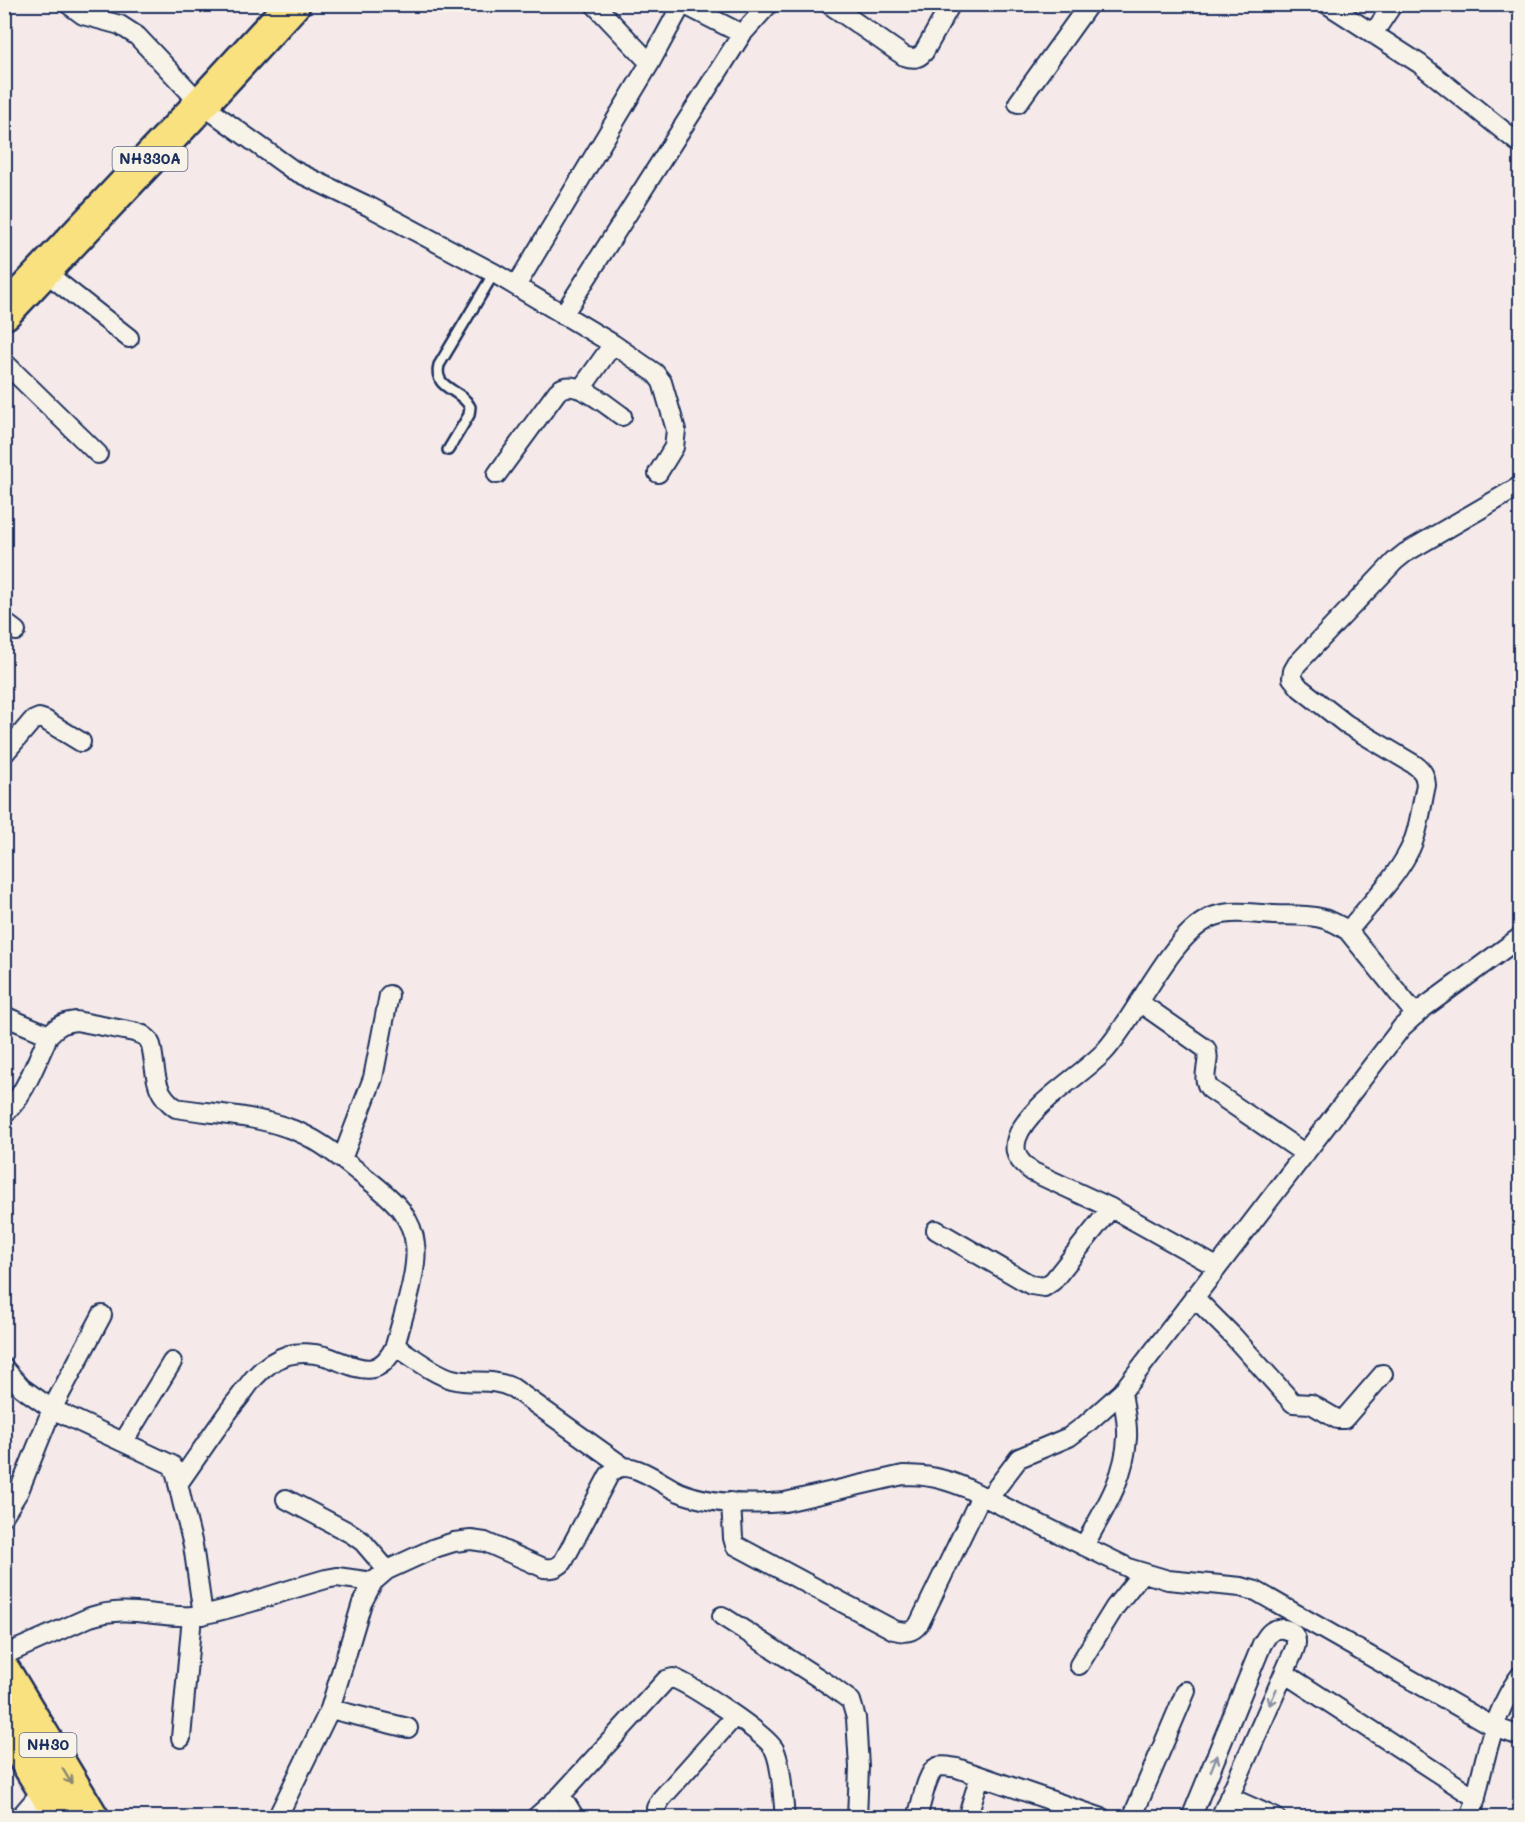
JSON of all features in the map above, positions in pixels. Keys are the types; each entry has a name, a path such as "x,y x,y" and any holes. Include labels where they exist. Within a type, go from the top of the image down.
{"highway":[{"name":"NH330A","path":"4,313 293,4"},
{"name":"NH30","path":"4,1671 92,1818"},
{"name":"NH30","path":"4,1724 62,1818"}],"street":[{"path":"68,4 83,15 120,25 137,36 201,104 293,170 370,207 494,273 612,344 655,373 662,382 676,430 674,447 658,473"},
{"path":"594,4 650,63"},
{"path":"516,286 650,63 682,4 742,34"},
{"path":"563,315 742,34 769,4"},
{"path":"840,8 904,56 917,58 924,52 951,4"},
{"path":"1018,103 1089,4"},
{"path":"1327,4 1420,64 1521,144"},
{"path":"1373,34 1394,4"},
{"path":"44,271 129,338"},
{"path":"581,389 612,344"},
{"path":"4,362 98,454"},
{"path":"496,474 560,388 567,385 581,389 622,416"},
{"path":"1348,931 1409,852 1416,832 1426,779 1421,769 1346,724 1299,688 1292,678 1293,671 1395,561 1521,486"},
{"path":"4,754 32,721 39,718 81,742"},
{"path":"1217,1267 1111,1208 1033,1172 1020,1162 1016,1147 1022,1129 1040,1106 1102,1054 1114,1041 1158,972 1192,929 1217,915 1230,913 1315,917 1335,922 1348,931 1416,1015"},
{"path":"731,1502 735,1545 894,1630 906,1632 915,1629 985,1497 1019,1458 1075,1432 1122,1392 1402,1028 1519,938"},
{"path":"342,1159 373,1078 389,994"},
{"path":"1139,1002 1206,1049 1208,1058 1205,1080 1210,1089 1304,1154"},
{"path":"4,1016 49,1035"},
{"path":"4,1114 20,1095 49,1035 61,1024 76,1021 134,1032 143,1035 152,1045 158,1085 165,1101 176,1108 260,1120 309,1136 388,1196 409,1223 416,1246 415,1265 395,1346 384,1363 369,1369 352,1367 323,1356 307,1353 275,1360 254,1377 178,1484"},
{"path":"936,1230 1032,1285 1044,1287 1053,1281 1111,1208"},
{"path":"1194,1297 1233,1335 1293,1403 1311,1404 1337,1419 1344,1419 1383,1374"},
{"path":"4,1515 19,1491 52,1409 102,1315"},
{"path":"395,1346 444,1376 464,1381 494,1381 513,1388 624,1467"},
{"path":"124,1441 172,1362"},
{"path":"4,1368 22,1388 52,1409 124,1441 175,1468 193,1545 197,1615 181,1738"},
{"path":"1084,1546 1116,1487 1122,1471 1127,1438 1122,1392"},
{"path":"277,1818 330,1709 362,1603 373,1582 387,1570 435,1548 471,1540 485,1542 544,1568 558,1567 563,1562 609,1475 613,1470 624,1467 636,1469 695,1498 731,1502 785,1502 879,1479 913,1475 942,1478 1131,1569 1168,1580 1241,1587 1256,1591 1494,1727 1521,1736"},
{"path":"286,1499 358,1538 373,1551 387,1570"},
{"path":"1079,1665 1115,1607 1142,1572"},
{"path":"4,1655 104,1612 120,1610 175,1616 197,1615 223,1611 326,1579 337,1577 373,1582"},
{"path":"722,1616 851,1701 856,1719 858,1758 857,1818"},
{"path":"1191,1818 1262,1644 1270,1632 1278,1629 1290,1631 1295,1635 1296,1643 1220,1818"},
{"path":"1284,1673 1476,1798"},
{"path":"1471,1818 1494,1727 1512,1686 1521,1676"},
{"path":"535,1818 561,1795 669,1678 676,1678 735,1716 768,1741 777,1757 785,1818"},
{"path":"1132,1818 1186,1691"},
{"path":"330,1709 408,1728"},
{"path":"656,1818 656,1808 661,1799 735,1716"},
{"path":"917,1818 929,1776 933,1769 940,1766 980,1776 1101,1818"},
{"path":"966,1818 980,1776"},
{"path":"19,1818 44,1789"},
{"path":"561,1795 575,1818"},
{"path":"1228,1797 1276,1818"}],"lane":[{"path":"447,450 469,415 470,407 463,398 440,381 437,377 438,365 494,273"}]}
